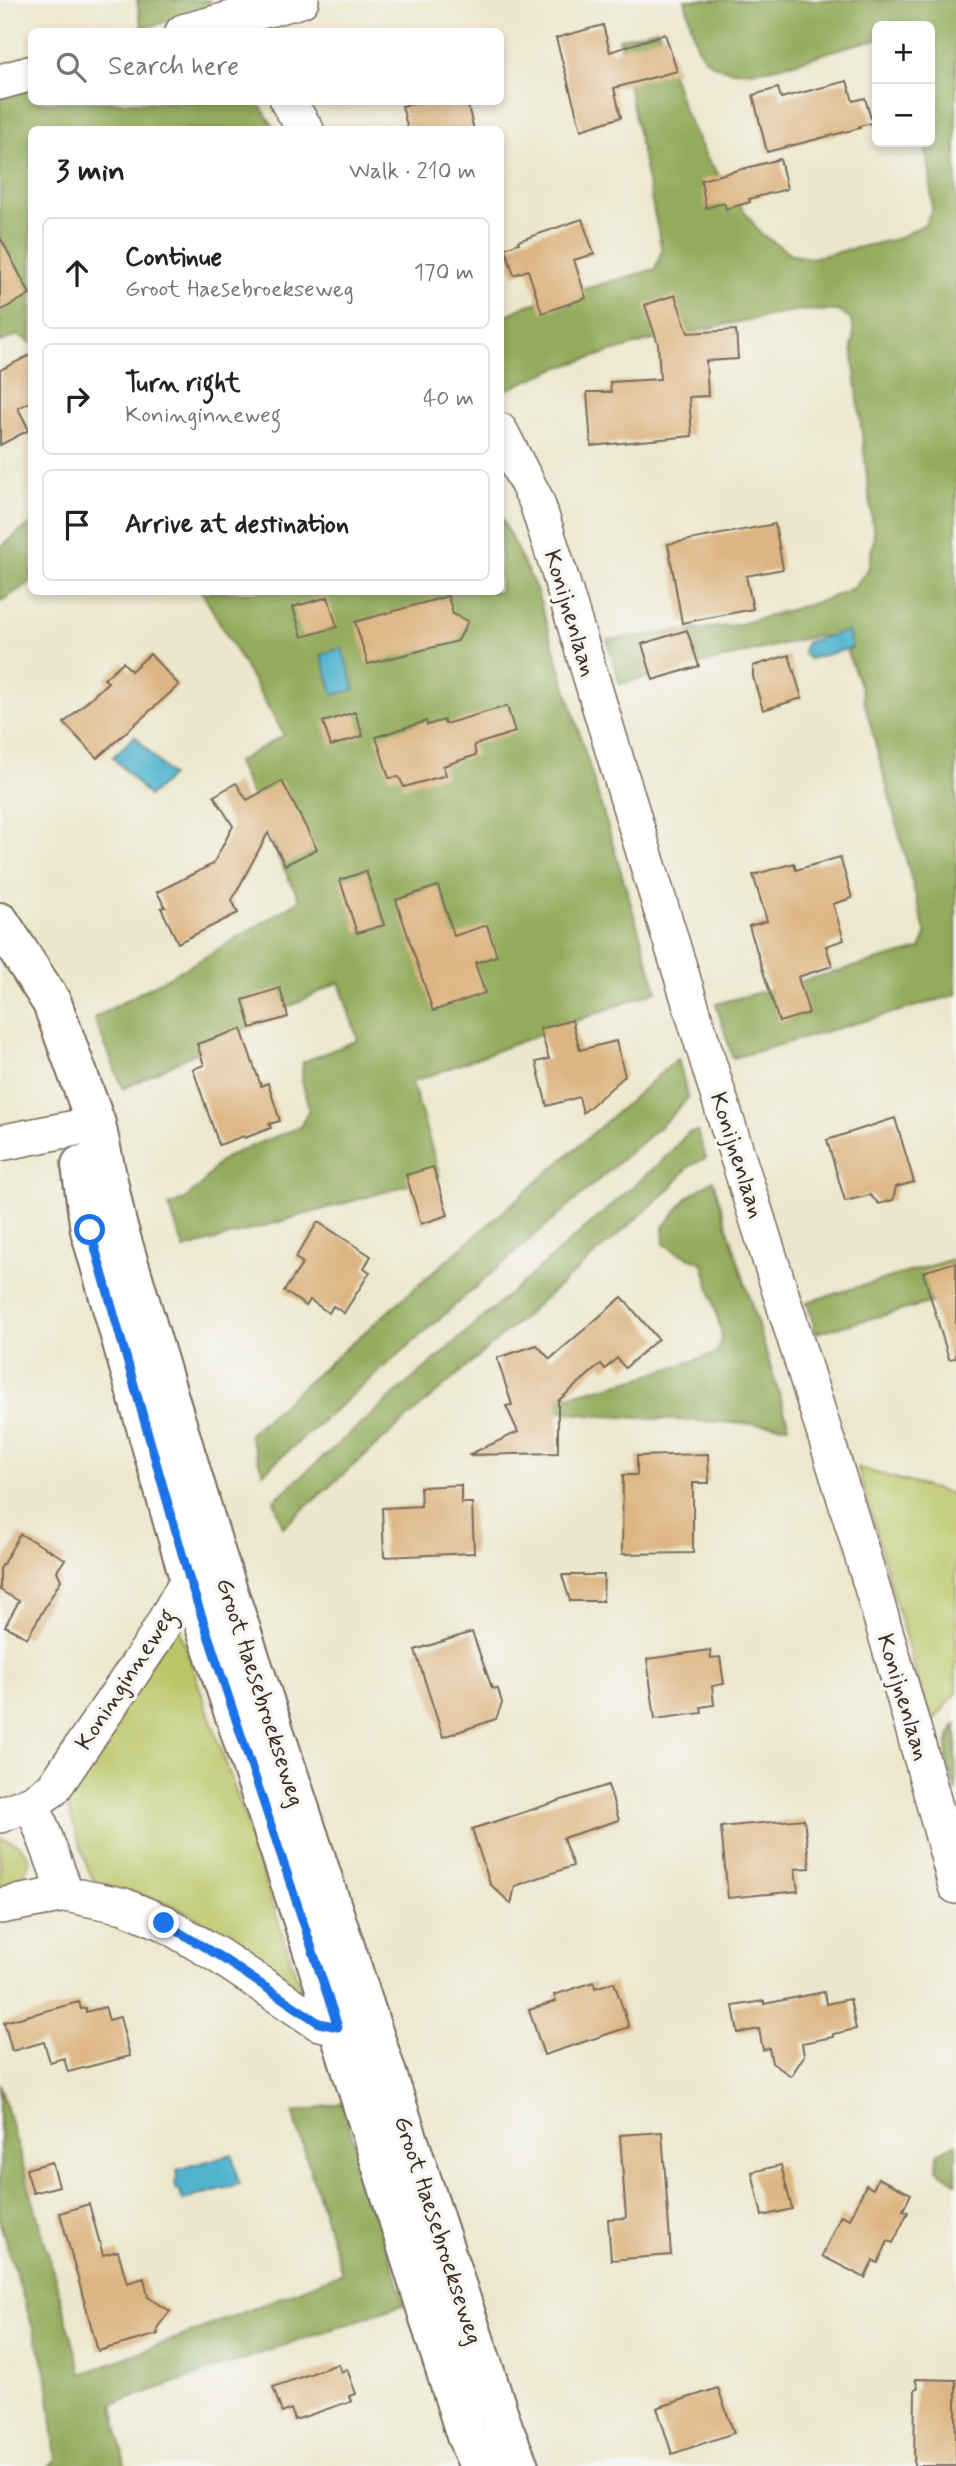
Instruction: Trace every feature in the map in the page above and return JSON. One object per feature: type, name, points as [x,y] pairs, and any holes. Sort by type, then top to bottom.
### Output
[{"type":"street","points":[[196,28],[301,0]]},
{"type":"street","points":[[0,82],[28,74]]},
{"type":"street","points":[[290,105],[303,126]]},
{"type":"street","name":"Konijnenlaan","points":[[504,439],[536,500],[556,562],[718,1093],[831,1448],[866,1574],[925,1764],[956,1886]]},
{"type":"street","name":"Groot Haesebroekseweg","points":[[0,923],[84,1126],[82,1168],[90,1230],[353,2022],[460,2292],[504,2430],[519,2466]]},
{"type":"street","points":[[0,1143],[84,1126]]},
{"type":"street","name":"Koninginneweg","points":[[65,1894],[16,1809],[53,1789],[153,1642],[202,1564]]},
{"type":"street","points":[[0,1906],[65,1894],[124,1906],[164,1923],[219,1956],[319,2023],[353,2022]]},
{"type":"street","name":"Groot Haesebroekseweg","points":[[353,2022],[423,2304],[466,2436],[479,2466]]},
{"type":"green space","points":[[137,0],[210,0],[210,5],[201,13],[142,28]]},
{"type":"green space","points":[[685,0],[956,0],[956,995],[733,1058],[716,1004],[920,949],[926,935],[860,685],[846,649],[836,639],[819,635],[620,684],[607,640],[737,625],[828,599],[853,588],[868,570],[874,537],[852,347],[854,330],[850,318],[838,311],[798,310],[652,340],[557,368],[504,391],[504,316],[528,305],[655,269],[662,251],[619,39],[658,29],[684,111],[707,158],[760,233],[793,255],[811,258],[896,239],[924,225],[932,210],[930,172],[925,147],[935,147],[935,21],[872,21],[872,41],[762,70],[739,71],[719,67],[700,51]]},
{"type":"green space","points":[[28,90],[28,105],[260,105],[273,126],[28,126],[28,341],[18,335],[0,342],[0,98]]},
{"type":"green space","points":[[504,523],[536,589],[657,991],[412,1082],[440,1176],[184,1249],[169,1206],[185,1199],[200,1186],[220,1161],[300,1127],[309,1109],[302,1081],[303,1062],[358,1040],[339,982],[123,1089],[94,1018],[202,959],[300,900],[237,762],[284,735],[204,595],[504,595]]},
{"type":"green space","points":[[28,527],[28,584],[0,602],[0,548]]},
{"type":"green space","points":[[678,1058],[688,1098],[667,1120],[263,1473],[249,1434]]},
{"type":"green space","points":[[697,1131],[706,1158],[688,1167],[669,1190],[283,1527],[274,1500],[662,1161],[688,1133]]},
{"type":"green space","points":[[713,1180],[789,1426],[588,1415],[528,1406],[640,1378],[717,1353],[722,1335],[703,1263],[664,1244],[663,1227],[688,1197]]},
{"type":"green space","points":[[956,1258],[956,1296],[816,1333],[807,1302]]},
{"type":"green space","points":[[858,1468],[956,1495],[956,1693],[930,1725]]},
{"type":"green space","points":[[179,1619],[181,1634],[298,1982],[309,1989],[316,2014],[250,1955],[214,1928],[166,1903],[98,1884],[90,1874],[66,1801],[66,1793]]},
{"type":"green space","points":[[956,1723],[956,1793],[948,1766],[947,1750]]},
{"type":"green space","points":[[0,1838],[18,1845],[30,1860],[20,1883],[0,1889]]},
{"type":"green space","points":[[0,2084],[82,2374],[342,2273],[293,2113],[342,2103],[405,2304],[113,2404],[125,2466],[49,2466],[56,2459],[46,2370],[0,2223]]},
{"type":"green space","points":[[956,2143],[956,2183],[937,2169],[938,2153]]},
{"type":"water","points":[[848,631],[852,648],[809,659],[803,652],[806,642]]},
{"type":"water","points":[[342,648],[355,689],[334,695],[321,655]]},
{"type":"water","points":[[135,736],[171,776],[149,796],[113,757]]},
{"type":"water","points":[[232,2154],[239,2184],[183,2200],[174,2183],[178,2178],[177,2170]]},
{"type":"building","points":[[603,25],[610,52],[665,34],[677,71],[614,88],[621,117],[581,130],[556,38]]},
{"type":"building","points":[[847,81],[853,101],[865,98],[872,123],[767,152],[753,95],[778,88],[781,98]]},
{"type":"building","points":[[468,105],[473,126],[407,126],[402,106]]},
{"type":"building","points":[[780,159],[787,189],[749,199],[750,202],[726,209],[724,203],[706,208],[701,180]]},
{"type":"building","points":[[582,219],[594,254],[574,260],[586,298],[542,313],[528,270],[514,275],[505,248]]},
{"type":"building","points":[[0,237],[28,290],[28,295],[0,311]]},
{"type":"building","points":[[675,295],[688,333],[736,330],[738,359],[706,361],[708,396],[689,397],[692,436],[591,446],[587,392],[611,392],[610,382],[660,379],[658,344],[645,305]]},
{"type":"building","points":[[28,356],[28,403],[18,408],[28,431],[0,445],[0,370]]},
{"type":"building","points":[[775,524],[783,569],[746,576],[753,609],[682,623],[668,544]]},
{"type":"building","points":[[448,596],[453,614],[468,621],[458,641],[368,664],[355,622]]},
{"type":"building","points":[[328,597],[337,627],[302,637],[293,607]]},
{"type":"building","points":[[687,630],[699,666],[653,680],[642,644]]},
{"type":"building","points":[[150,654],[179,685],[97,758],[64,723],[108,682],[104,679],[123,662],[131,671]]},
{"type":"building","points":[[789,655],[802,698],[763,710],[753,677],[753,666]]},
{"type":"building","points":[[507,706],[515,732],[474,745],[476,755],[443,766],[446,775],[404,787],[399,777],[389,778],[376,737],[426,721],[427,725],[444,720],[445,724]]},
{"type":"building","points":[[355,712],[363,736],[331,746],[323,722]]},
{"type":"building","points":[[282,781],[317,849],[285,865],[268,833],[232,900],[238,913],[178,943],[161,908],[165,907],[157,892],[213,864],[233,826],[214,796],[236,783],[247,800]]},
{"type":"building","points":[[840,857],[852,898],[833,904],[844,940],[826,946],[832,966],[798,977],[809,1013],[779,1022],[749,926],[767,921],[753,875],[794,863],[796,870]]},
{"type":"building","points":[[366,871],[384,925],[357,933],[340,880]]},
{"type":"building","points":[[438,886],[454,936],[487,925],[497,956],[475,963],[485,993],[433,1011],[396,900]]},
{"type":"building","points":[[280,988],[288,1017],[251,1028],[243,1000]]},
{"type":"building","points":[[572,1020],[580,1050],[616,1041],[625,1076],[583,1113],[579,1097],[547,1106],[536,1062],[549,1059],[540,1029]]},
{"type":"building","points":[[241,1029],[261,1086],[268,1083],[280,1121],[269,1124],[271,1128],[219,1145],[193,1069],[204,1065],[197,1044]]},
{"type":"building","points":[[895,1118],[914,1182],[896,1187],[893,1200],[879,1204],[870,1195],[845,1201],[827,1140]]},
{"type":"building","points":[[433,1167],[448,1215],[421,1224],[406,1175]]},
{"type":"building","points":[[318,1222],[371,1256],[364,1268],[370,1272],[344,1313],[333,1306],[329,1313],[310,1300],[306,1306],[284,1291],[303,1263],[295,1258]]},
{"type":"building","points":[[956,1262],[956,1358],[949,1359],[923,1272]]},
{"type":"building","points":[[622,1297],[658,1339],[625,1368],[617,1358],[605,1369],[601,1364],[558,1401],[558,1453],[468,1455],[518,1432],[506,1406],[512,1405],[497,1358],[537,1345],[550,1359]]},
{"type":"building","points":[[708,1454],[709,1483],[693,1483],[693,1553],[622,1554],[623,1475],[637,1475],[637,1456]]},
{"type":"building","points":[[461,1485],[461,1503],[472,1503],[474,1553],[384,1557],[382,1508],[421,1506],[420,1487]]},
{"type":"building","points":[[20,1534],[65,1559],[57,1571],[61,1580],[27,1638],[5,1626],[19,1601],[0,1590],[0,1569]]},
{"type":"building","points":[[562,1575],[604,1575],[603,1601],[570,1601]]},
{"type":"building","points":[[472,1632],[492,1688],[498,1689],[502,1703],[496,1719],[443,1737],[415,1650]]},
{"type":"building","points":[[710,1650],[711,1658],[720,1657],[724,1684],[712,1686],[714,1705],[701,1707],[702,1713],[655,1719],[647,1659]]},
{"type":"building","points":[[608,1785],[619,1820],[563,1838],[573,1866],[515,1886],[511,1904],[490,1884],[472,1829]]},
{"type":"building","points":[[804,1819],[810,1868],[795,1869],[798,1891],[728,1898],[721,1827]]},
{"type":"building","points":[[594,1982],[595,1988],[614,1982],[629,2027],[544,2055],[529,2010],[556,2001],[554,1995]]},
{"type":"building","points":[[824,1992],[826,2004],[850,1999],[856,2029],[802,2043],[804,2056],[791,2076],[772,2063],[769,2048],[763,2050],[759,2029],[738,2033],[733,2006],[764,2001],[764,2004]]},
{"type":"building","points":[[79,2002],[81,2009],[86,2008],[86,2012],[105,2007],[109,2020],[120,2017],[130,2056],[68,2072],[64,2058],[50,2062],[44,2042],[12,2051],[4,2022]]},
{"type":"building","points":[[662,2132],[671,2255],[611,2260],[608,2219],[626,2218],[620,2135]]},
{"type":"building","points":[[52,2162],[59,2186],[33,2193],[26,2169]]},
{"type":"building","points":[[781,2165],[792,2209],[762,2216],[752,2172]]},
{"type":"building","points":[[878,2178],[911,2194],[903,2210],[908,2212],[893,2243],[888,2241],[878,2263],[873,2261],[865,2278],[822,2256],[841,2215],[850,2219],[866,2185],[873,2189]]},
{"type":"building","points":[[89,2204],[103,2255],[118,2251],[127,2283],[144,2278],[148,2297],[170,2311],[157,2328],[158,2334],[98,2351],[60,2213]]},
{"type":"building","points":[[338,2364],[341,2372],[347,2369],[356,2394],[349,2396],[351,2401],[295,2420],[291,2409],[282,2413],[273,2387]]},
{"type":"building","points":[[915,2379],[956,2380],[956,2466],[914,2466],[915,2389],[918,2387]]},
{"type":"building","points":[[718,2388],[734,2433],[672,2454],[657,2408]]},
{"type":"route","points":[[90,1230],[189,1578],[338,2027],[319,2023],[164,1923]]}]
